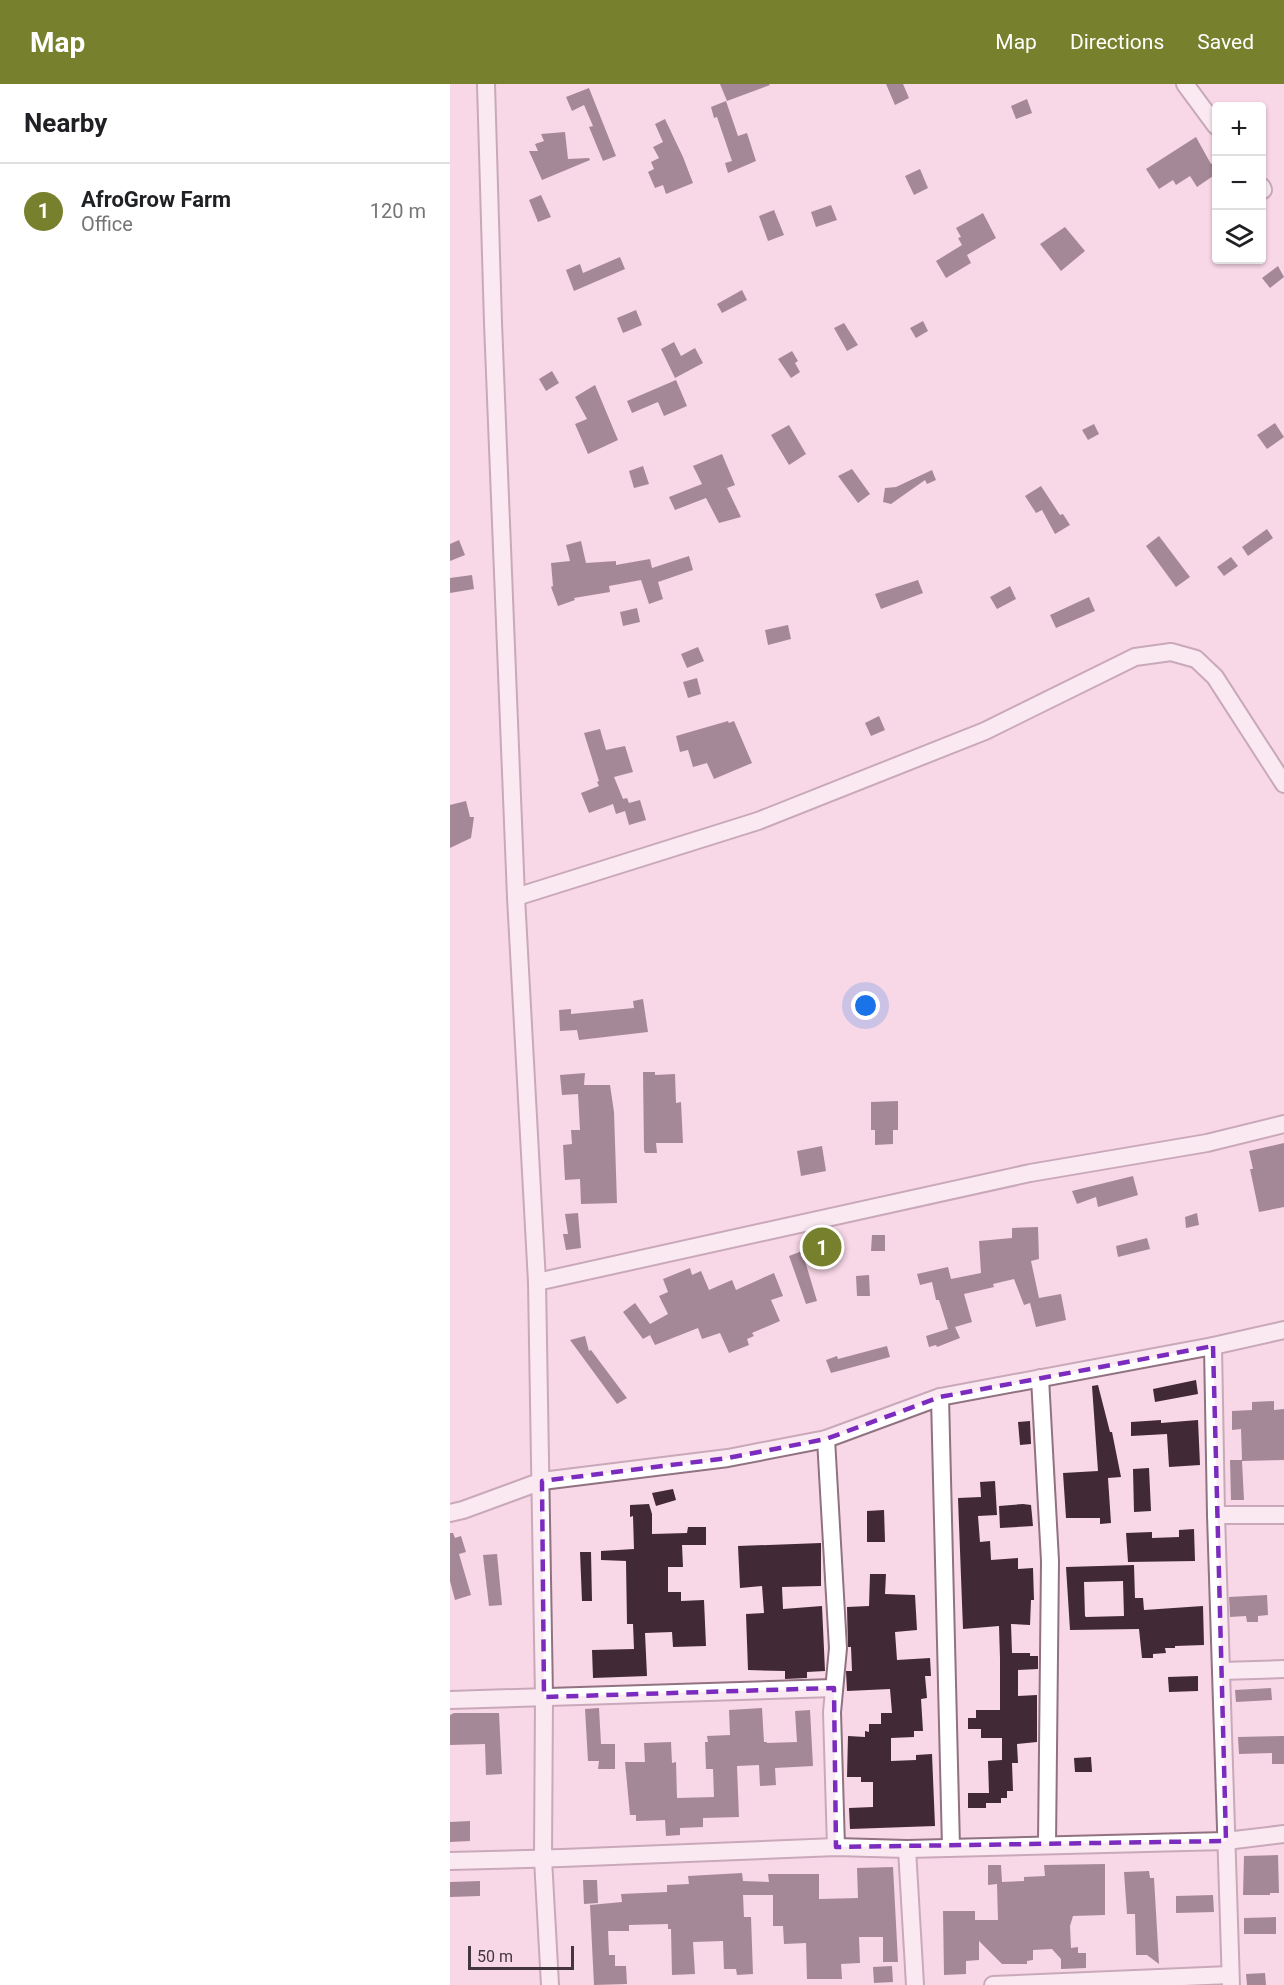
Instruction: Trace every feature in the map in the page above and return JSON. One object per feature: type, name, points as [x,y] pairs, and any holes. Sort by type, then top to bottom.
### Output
[{"type":"street","points":[[486,84],[493,323],[516,897],[537,1282],[542,1481],[543,1859],[550,1985]]},
{"type":"street","points":[[1185,84],[1212,121]]},
{"type":"street","points":[[516,897],[758,821],[985,731],[1135,657],[1171,652],[1196,659],[1215,677],[1284,784]]},
{"type":"street","points":[[537,1282],[1030,1173],[1207,1143],[1284,1124]]},
{"type":"street","points":[[450,1513],[542,1481],[728,1458],[826,1439],[940,1397],[1214,1346],[1284,1330]]},
{"type":"street","points":[[993,1985],[1230,1980],[1215,1515],[1214,1346]]},
{"type":"street","points":[[1040,1378],[1050,1561],[1047,1844]]},
{"type":"street","points":[[940,1397],[951,1847]]},
{"type":"street","points":[[826,1439],[838,1648],[832,1712],[836,1847]]},
{"type":"street","points":[[1215,1515],[1284,1515]]},
{"type":"street","points":[[1221,1671],[1284,1669]]},
{"type":"street","points":[[450,1700],[834,1688]]},
{"type":"street","points":[[450,1861],[836,1847],[908,1849],[1226,1841],[1284,1834]]},
{"type":"street","points":[[908,1849],[915,1985]]},
{"type":"highlighted area","points":[[1213,1346],[1226,1841],[836,1847],[834,1688],[544,1697],[542,1481],[728,1458],[826,1439],[940,1397]]},
{"type":"building","points":[[720,84],[769,84],[770,85],[727,101]]},
{"type":"building","points":[[886,84],[903,84],[909,98],[895,105]]},
{"type":"building","points":[[589,88],[616,156],[603,161],[589,127],[593,126],[584,105],[572,111],[566,97]]},
{"type":"building","points":[[1027,99],[1032,113],[1016,119],[1011,106]]},
{"type":"building","points":[[726,101],[738,136],[747,133],[756,161],[728,173],[725,163],[732,161],[717,117],[714,118],[711,107]]},
{"type":"building","points":[[665,119],[693,183],[666,194],[663,185],[655,188],[648,172],[654,169],[651,162],[659,158],[653,147],[663,142],[655,124]]},
{"type":"building","points":[[565,132],[568,159],[589,158],[590,160],[542,180],[529,151],[538,151],[535,144],[544,141],[541,134]]},
{"type":"building","points":[[1196,137],[1212,163],[1212,177],[1197,187],[1190,176],[1176,185],[1173,180],[1159,189],[1146,169]]},
{"type":"building","points":[[920,169],[928,188],[914,195],[905,176]]},
{"type":"building","points":[[541,195],[551,217],[538,222],[529,200]]},
{"type":"building","points":[[831,205],[837,220],[816,227],[811,212]]},
{"type":"building","points":[[774,210],[784,235],[768,241],[759,216]]},
{"type":"building","points":[[983,213],[996,238],[967,255],[971,263],[946,278],[936,261],[962,245],[956,228]]},
{"type":"building","points":[[1065,227],[1085,251],[1061,271],[1040,244]]},
{"type":"building","points":[[620,257],[625,269],[574,291],[566,270],[580,264],[583,273]]},
{"type":"building","points":[[1278,266],[1284,277],[1270,288],[1262,278]]},
{"type":"building","points":[[742,290],[747,300],[722,313],[717,304]]},
{"type":"building","points":[[636,310],[642,325],[623,333],[617,318]]},
{"type":"building","points":[[923,321],[928,331],[916,338],[910,328]]},
{"type":"building","points":[[844,323],[858,345],[847,351],[834,328]]},
{"type":"building","points":[[674,342],[681,356],[695,348],[703,363],[675,378],[661,349]]},
{"type":"building","points":[[792,351],[798,361],[795,363],[800,372],[791,378],[778,359]]},
{"type":"building","points":[[552,371],[559,383],[546,391],[539,379]]},
{"type":"building","points":[[676,380],[687,406],[664,416],[658,402],[632,413],[627,401]]},
{"type":"building","points":[[595,385],[618,440],[588,454],[575,424],[587,419],[575,397]]},
{"type":"building","points":[[1275,423],[1284,437],[1267,449],[1257,435]]},
{"type":"building","points":[[1094,424],[1099,434],[1088,440],[1082,430]]},
{"type":"building","points":[[789,425],[806,454],[789,465],[771,435]]},
{"type":"building","points":[[722,454],[735,485],[727,488],[741,517],[719,523],[706,498],[675,510],[669,497],[702,484],[693,466]]},
{"type":"building","points":[[643,466],[649,484],[634,488],[629,471]]},
{"type":"building","points":[[852,469],[870,494],[858,503],[838,476]]},
{"type":"building","points":[[932,470],[936,480],[927,484],[925,480],[891,504],[883,502],[885,488],[896,487]]},
{"type":"building","points":[[1041,486],[1060,515],[1063,514],[1070,525],[1055,534],[1042,510],[1036,513],[1025,496]]},
{"type":"building","points":[[1267,529],[1273,538],[1248,556],[1242,547]]},
{"type":"building","points":[[1159,536],[1190,577],[1176,587],[1146,546]]},
{"type":"building","points":[[459,540],[465,555],[450,561],[450,544]]},
{"type":"building","points":[[581,541],[586,563],[616,561],[616,565],[650,559],[652,568],[689,556],[693,570],[658,582],[663,599],[649,604],[641,580],[609,586],[610,592],[574,598],[575,600],[558,606],[551,587],[553,586],[551,563],[570,561],[566,545]]},
{"type":"building","points":[[1231,557],[1238,566],[1224,576],[1217,567]]},
{"type":"building","points":[[472,575],[474,589],[450,593],[450,578]]},
{"type":"building","points":[[918,580],[923,593],[881,609],[875,594]]},
{"type":"building","points":[[1010,586],[1016,599],[997,609],[990,597]]},
{"type":"building","points":[[1089,597],[1095,611],[1056,628],[1050,615]]},
{"type":"building","points":[[637,608],[640,622],[623,626],[620,612]]},
{"type":"building","points":[[788,625],[791,639],[768,645],[765,630]]},
{"type":"building","points":[[698,647],[704,661],[687,668],[681,654]]},
{"type":"building","points":[[697,678],[701,694],[688,698],[683,682]]},
{"type":"building","points":[[879,716],[885,730],[871,736],[865,723]]},
{"type":"building","points":[[728,721],[729,723],[734,721],[752,763],[714,779],[707,763],[693,767],[688,750],[680,752],[676,736]]},
{"type":"building","points":[[600,729],[606,750],[625,746],[633,772],[614,777],[623,799],[627,798],[629,803],[640,800],[646,820],[629,825],[625,811],[616,814],[613,804],[589,813],[581,793],[599,786],[597,782],[599,781],[584,733]]},
{"type":"building","points":[[466,801],[470,817],[474,817],[471,838],[450,848],[450,805]]},
{"type":"building","points":[[643,999],[648,1032],[579,1040],[577,1030],[560,1031],[559,1010],[571,1009],[571,1014],[634,1008],[633,1001]]},
{"type":"building","points":[[643,1072],[655,1072],[655,1075],[675,1074],[676,1103],[681,1102],[683,1143],[656,1143],[657,1153],[645,1153],[644,1150]]},
{"type":"building","points":[[585,1073],[584,1085],[610,1085],[614,1112],[617,1203],[581,1204],[580,1179],[565,1180],[563,1145],[572,1144],[571,1130],[580,1130],[578,1094],[562,1095],[560,1075]]},
{"type":"building","points":[[898,1101],[898,1130],[893,1130],[893,1144],[875,1145],[875,1130],[871,1130],[871,1102]]},
{"type":"building","points":[[1284,1143],[1284,1207],[1259,1212],[1250,1169],[1253,1169],[1249,1151]]},
{"type":"building","points":[[822,1146],[826,1171],[801,1176],[797,1151]]},
{"type":"building","points":[[1133,1176],[1138,1195],[1098,1207],[1096,1197],[1077,1204],[1072,1191]]},
{"type":"building","points":[[578,1213],[581,1248],[566,1250],[563,1234],[568,1234],[565,1214]]},
{"type":"building","points":[[1197,1213],[1199,1225],[1186,1228],[1185,1217]]},
{"type":"building","points":[[1038,1227],[1039,1259],[1031,1261],[1039,1298],[1061,1294],[1066,1320],[1036,1327],[1030,1303],[1024,1305],[1014,1279],[993,1284],[994,1287],[964,1294],[972,1322],[955,1327],[960,1338],[937,1347],[936,1345],[929,1347],[926,1336],[948,1329],[939,1300],[936,1300],[932,1282],[920,1285],[917,1274],[948,1267],[951,1279],[981,1273],[979,1241],[1012,1238],[1012,1228]]},
{"type":"building","points":[[872,1235],[885,1235],[885,1251],[871,1251]]},
{"type":"building","points":[[1147,1238],[1150,1249],[1118,1257],[1116,1246]]},
{"type":"building","points":[[802,1251],[817,1301],[806,1304],[789,1256]]},
{"type":"building","points":[[690,1268],[692,1275],[701,1271],[709,1290],[732,1280],[736,1290],[774,1273],[783,1296],[771,1300],[780,1321],[752,1333],[754,1336],[747,1339],[749,1345],[729,1353],[720,1333],[702,1339],[698,1328],[655,1345],[650,1335],[643,1339],[623,1312],[635,1303],[650,1324],[668,1314],[659,1296],[668,1292],[663,1279]]},
{"type":"building","points":[[869,1275],[870,1296],[857,1296],[856,1276]]},
{"type":"building","points":[[585,1336],[589,1351],[591,1350],[627,1398],[617,1404],[570,1340]]},
{"type":"building","points":[[887,1346],[890,1357],[831,1373],[826,1360],[837,1356],[838,1359]]},
{"type":"building","points":[[1196,1380],[1198,1394],[1155,1402],[1153,1389]]},
{"type":"building","points":[[1098,1385],[1110,1432],[1112,1432],[1121,1477],[1108,1478],[1111,1523],[1100,1524],[1100,1518],[1066,1518],[1063,1473],[1098,1471],[1092,1386]]},
{"type":"building","points":[[1274,1401],[1274,1410],[1284,1409],[1284,1460],[1242,1461],[1244,1500],[1231,1500],[1230,1460],[1242,1460],[1241,1429],[1232,1430],[1232,1411],[1252,1410],[1252,1402]]},
{"type":"building","points":[[1161,1420],[1161,1423],[1198,1420],[1200,1465],[1169,1467],[1167,1434],[1131,1436],[1131,1422]]},
{"type":"building","points":[[1030,1421],[1031,1444],[1020,1445],[1018,1422]]},
{"type":"building","points":[[1149,1468],[1151,1511],[1134,1512],[1133,1469]]},
{"type":"building","points":[[995,1481],[997,1515],[978,1516],[980,1542],[990,1541],[991,1560],[1018,1558],[1018,1569],[1033,1568],[1034,1600],[1031,1600],[1030,1625],[1011,1624],[1012,1653],[1030,1653],[1030,1656],[1038,1656],[1038,1669],[1018,1670],[1018,1696],[1037,1695],[1037,1742],[1017,1744],[1018,1763],[1012,1763],[1013,1791],[1007,1791],[1007,1798],[1001,1798],[1001,1803],[986,1803],[986,1808],[968,1808],[968,1793],[989,1793],[988,1761],[1002,1760],[1002,1738],[981,1738],[981,1729],[968,1729],[968,1718],[976,1718],[976,1710],[1000,1710],[999,1626],[963,1629],[958,1498],[981,1497],[980,1482]]},
{"type":"building","points":[[673,1489],[676,1500],[656,1506],[652,1493]]},
{"type":"building","points":[[649,1504],[652,1514],[652,1534],[687,1533],[688,1527],[706,1527],[706,1545],[682,1545],[683,1567],[668,1567],[668,1592],[681,1592],[681,1601],[704,1600],[706,1646],[673,1647],[672,1632],[645,1633],[647,1676],[593,1678],[592,1650],[634,1649],[633,1624],[627,1624],[626,1561],[601,1560],[601,1551],[634,1549],[633,1516],[630,1517],[630,1505]]},
{"type":"building","points":[[1031,1505],[1033,1526],[1000,1528],[999,1506]]},
{"type":"building","points":[[884,1510],[885,1542],[867,1542],[867,1511]]},
{"type":"building","points":[[1194,1529],[1195,1561],[1128,1562],[1126,1533],[1152,1532],[1152,1538],[1179,1537],[1179,1530]]},
{"type":"building","points":[[450,1533],[453,1533],[455,1538],[461,1536],[466,1552],[459,1554],[471,1595],[455,1600],[450,1581]]},
{"type":"building","points":[[821,1543],[821,1586],[782,1587],[783,1609],[822,1606],[825,1671],[807,1672],[807,1678],[785,1679],[785,1671],[748,1670],[746,1614],[764,1613],[762,1586],[740,1588],[738,1546]]},
{"type":"building","points":[[580,1552],[591,1552],[592,1601],[582,1601]]},
{"type":"building","points":[[497,1554],[502,1605],[489,1606],[483,1555]]},
{"type":"building","points":[[1134,1565],[1135,1598],[1143,1598],[1144,1610],[1203,1606],[1204,1645],[1165,1648],[1166,1653],[1153,1654],[1153,1658],[1142,1658],[1139,1629],[1070,1630],[1066,1567]],"holes":[[[1123,1581],[1124,1616],[1086,1617],[1084,1582]]]},
{"type":"building","points":[[870,1574],[886,1574],[885,1594],[915,1595],[917,1630],[895,1632],[897,1660],[930,1658],[931,1676],[925,1676],[927,1698],[921,1699],[923,1731],[914,1731],[914,1737],[891,1738],[891,1761],[916,1760],[916,1755],[932,1754],[935,1826],[850,1829],[849,1808],[873,1807],[873,1782],[861,1782],[861,1777],[847,1777],[848,1736],[865,1737],[865,1731],[869,1732],[869,1724],[881,1724],[881,1713],[892,1713],[890,1689],[847,1691],[846,1671],[852,1671],[851,1647],[848,1647],[847,1607],[869,1606]]},
{"type":"building","points":[[1267,1595],[1268,1615],[1258,1616],[1258,1622],[1247,1622],[1246,1616],[1230,1617],[1229,1597]]},
{"type":"building","points":[[1198,1676],[1198,1691],[1169,1692],[1168,1677]]},
{"type":"building","points":[[1271,1688],[1272,1700],[1236,1702],[1235,1690]]},
{"type":"building","points":[[599,1708],[601,1744],[615,1744],[615,1769],[598,1769],[599,1761],[588,1761],[585,1709]]},
{"type":"building","points":[[762,1708],[764,1742],[767,1743],[797,1742],[795,1711],[810,1710],[813,1766],[775,1768],[776,1785],[760,1786],[759,1765],[737,1766],[739,1817],[703,1818],[703,1827],[680,1828],[680,1835],[666,1836],[665,1820],[636,1821],[636,1815],[630,1815],[625,1762],[645,1762],[644,1743],[671,1742],[672,1763],[676,1762],[677,1798],[714,1797],[713,1769],[706,1769],[705,1742],[708,1742],[707,1736],[730,1735],[729,1710]]},
{"type":"building","points":[[454,1713],[499,1713],[502,1774],[486,1775],[485,1744],[450,1745],[450,1715]]},
{"type":"building","points":[[1284,1736],[1284,1764],[1272,1764],[1272,1753],[1239,1754],[1238,1737]]},
{"type":"building","points":[[1091,1757],[1092,1772],[1075,1772],[1074,1758]]},
{"type":"building","points":[[470,1821],[470,1841],[450,1842],[450,1822]]},
{"type":"building","points":[[1278,1855],[1279,1893],[1243,1895],[1244,1856]]},
{"type":"building","points":[[1105,1864],[1105,1915],[1073,1916],[1070,1926],[1071,1948],[1078,1947],[1078,1953],[1086,1953],[1086,1968],[1061,1969],[1061,1959],[1052,1949],[1033,1950],[1033,1960],[1027,1961],[1027,1964],[1002,1964],[979,1941],[979,1960],[966,1961],[966,1974],[944,1975],[943,1911],[975,1911],[975,1920],[998,1920],[997,1884],[988,1885],[988,1865],[1001,1865],[1002,1882],[1024,1881],[1024,1877],[1045,1876],[1044,1865]]},
{"type":"building","points":[[893,1867],[898,1962],[883,1962],[883,1937],[859,1937],[860,1963],[841,1964],[842,1979],[807,1979],[806,1943],[784,1944],[783,1926],[773,1926],[773,1895],[743,1895],[744,1917],[751,1917],[753,1974],[737,1975],[736,1969],[724,1969],[723,1941],[693,1942],[695,1974],[672,1975],[671,1929],[668,1929],[668,1924],[629,1925],[629,1931],[608,1931],[609,1955],[615,1955],[615,1966],[626,1966],[627,1984],[594,1985],[590,1905],[622,1902],[621,1894],[667,1892],[667,1885],[689,1884],[688,1876],[742,1873],[743,1881],[769,1882],[768,1874],[819,1874],[819,1899],[858,1898],[857,1868]]},
{"type":"building","points":[[1149,1871],[1150,1878],[1154,1878],[1159,1964],[1147,1955],[1136,1955],[1135,1914],[1127,1914],[1124,1872]]},
{"type":"building","points":[[583,1880],[597,1880],[598,1903],[584,1904]]},
{"type":"building","points":[[480,1881],[480,1896],[450,1897],[450,1882]]},
{"type":"building","points":[[1213,1895],[1214,1912],[1176,1913],[1176,1896]]},
{"type":"building","points":[[1276,1917],[1276,1934],[1244,1934],[1244,1918]]},
{"type":"building","points":[[892,1966],[893,1982],[874,1983],[873,1967]]},
{"type":"building","points":[[1265,1973],[1266,1985],[1247,1985],[1246,1974]]},
{"type":"place","name":"AfroGrow Farm","points":[[822,1247]]}]
